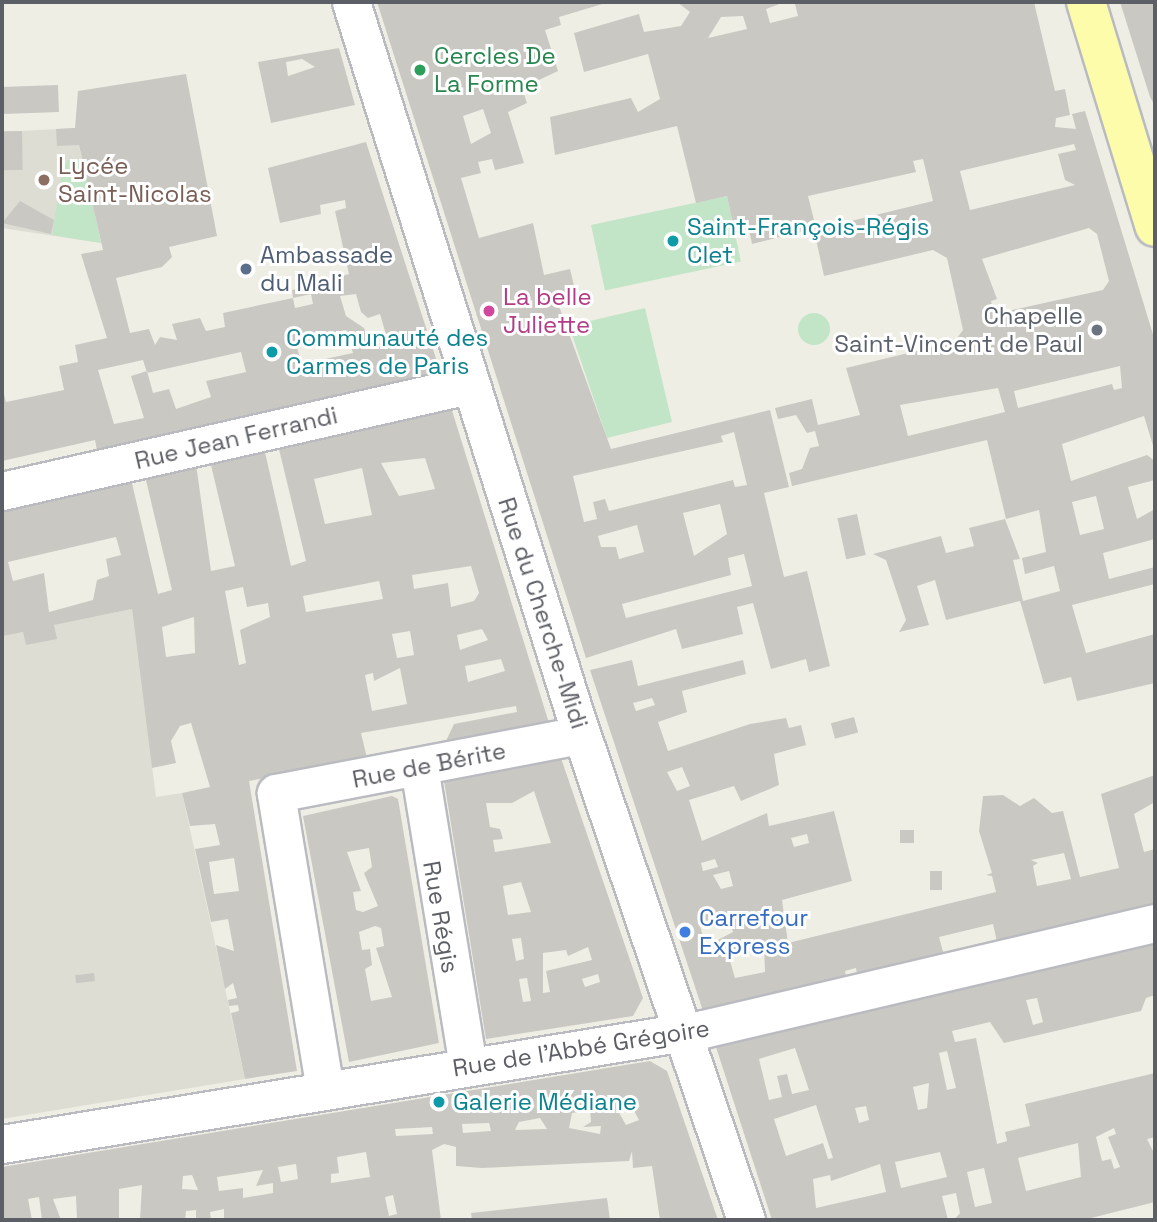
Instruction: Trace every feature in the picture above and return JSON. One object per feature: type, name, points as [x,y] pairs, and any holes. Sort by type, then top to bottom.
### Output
[{"type":"main road","points":[[1086,2],[1155,227]]},
{"type":"street","name":"Rue du Cherche-Midi","points":[[351,2],[582,735],[746,1220]]},
{"type":"street","name":"Rue Jean Ferrandi","points":[[2,491],[470,385]]},
{"type":"street","name":"Rue de Bérite","points":[[326,1090],[276,793],[582,735]]},
{"type":"street","name":"Rue Régis","points":[[419,767],[468,1067]]},
{"type":"street","name":"Rue de l'Abbé Grégoire","points":[[2,1144],[682,1032],[1155,923]]},
{"type":"shaded area","name":"Lycée Saint-Nicolas","points":[[75,128],[101,243],[2,228],[2,132]]},
{"type":"shaded area","points":[[2,537],[23,631],[132,609],[156,797],[182,793],[245,1079],[2,1119]]},
{"type":"green space","points":[[83,159],[101,243],[52,235],[62,170],[68,160]]},
{"type":"green space","points":[[727,196],[741,262],[605,290],[591,225]]},
{"type":"green space","points":[[645,308],[672,422],[607,438],[569,326]]},
{"type":"green space","points":[[814,313],[825,318],[830,329],[825,340],[814,345],[803,340],[798,329],[803,318]]},
{"type":"building","points":[[377,2],[609,2],[559,17],[561,25],[545,30],[558,71],[522,88],[527,103],[508,112],[524,163],[495,170],[492,159],[478,162],[481,173],[461,178],[479,238],[533,223],[544,275],[570,269],[575,290],[555,295],[611,449],[770,410],[789,487],[764,493],[784,577],[807,571],[830,666],[809,672],[806,659],[771,669],[753,603],[737,607],[743,634],[682,649],[676,629],[586,658]],"holes":[[[483,109],[491,133],[471,144],[463,116]],[[734,432],[747,485],[735,487],[733,480],[609,511],[605,499],[593,502],[597,519],[584,522],[573,476],[723,442],[721,436]],[[720,504],[727,534],[694,556],[683,513]],[[637,525],[644,552],[619,559],[616,547],[601,547],[598,536]],[[744,554],[752,586],[626,618],[622,604],[731,575],[728,558]]]},
{"type":"building","points":[[677,2],[1034,2],[1055,91],[1065,89],[1070,115],[1056,118],[1055,127],[1076,129],[1072,114],[1085,111],[1155,341],[1155,452],[1144,416],[1062,444],[1071,481],[1147,455],[1155,461],[1155,480],[1128,487],[1137,519],[1155,509],[1155,539],[1103,553],[1109,579],[1155,567],[1155,584],[1072,605],[1086,653],[1155,634],[1155,683],[1077,701],[1071,677],[1044,684],[1020,601],[946,620],[935,580],[917,586],[929,625],[899,632],[906,620],[886,560],[873,554],[941,536],[946,553],[974,546],[969,528],[1005,519],[1020,559],[1013,560],[1023,601],[1060,591],[1054,566],[1025,574],[1022,558],[1046,552],[1039,510],[1006,519],[987,440],[792,486],[789,473],[802,469],[810,448],[819,446],[815,431],[807,433],[796,415],[778,419],[775,408],[812,399],[818,425],[860,415],[846,368],[954,342],[963,330],[947,258],[933,250],[824,276],[814,230],[933,201],[923,159],[913,161],[916,172],[808,196],[816,228],[752,244],[749,229],[735,233],[727,196],[696,203],[677,126],[555,155],[550,117],[631,98],[638,112],[660,99],[648,54],[584,72],[574,33],[639,14],[644,32],[681,26],[690,12]],"holes":[[[782,3],[795,4],[798,16],[770,23],[766,9]],[[743,16],[747,29],[708,38],[721,17]],[[1074,144],[1076,150],[1058,154],[1065,180],[1075,185],[970,210],[960,171]],[[1089,228],[1097,234],[1109,281],[1103,290],[994,314],[991,301],[997,299],[982,259]],[[1120,366],[1122,388],[1114,390],[1112,384],[1018,408],[1014,391]],[[998,388],[1005,412],[908,436],[900,405]],[[1096,496],[1104,529],[1080,535],[1072,502]]]},
{"type":"building","points":[[1120,2],[1155,2],[1155,106],[1150,97]]},
{"type":"building","points":[[339,48],[355,105],[271,123],[258,62]],"holes":[[[302,59],[315,67],[288,76],[286,62]]]},
{"type":"building","points":[[186,74],[217,236],[169,247],[172,257],[162,267],[116,278],[130,333],[149,329],[155,345],[160,337],[177,340],[172,324],[200,318],[206,331],[225,327],[223,313],[293,298],[292,290],[349,274],[335,211],[346,208],[345,200],[320,205],[321,214],[280,223],[268,168],[366,142],[441,374],[98,456],[95,440],[2,461],[2,386],[6,402],[64,390],[59,366],[78,362],[75,345],[107,338],[81,254],[103,250],[79,145],[57,146],[56,129],[75,128],[78,91]],"holes":[[[311,294],[313,304],[295,308],[293,298]],[[356,294],[361,312],[368,318],[380,314],[389,345],[371,349],[364,328],[346,316],[340,296]],[[346,330],[353,353],[302,364],[295,341]],[[241,352],[246,372],[206,381],[211,397],[176,409],[169,389],[153,393],[148,373]],[[143,360],[146,371],[131,376],[144,418],[114,424],[98,370]]]},
{"type":"building","points":[[58,85],[59,112],[3,114],[2,87]]},
{"type":"building","points":[[2,131],[22,131],[23,170],[3,170]]},
{"type":"building","points":[[20,201],[54,220],[51,234],[2,223]]},
{"type":"building","points":[[450,404],[549,723],[445,743],[454,724],[517,712],[516,706],[361,733],[367,758],[249,781],[297,1071],[245,1079],[231,1013],[239,1011],[238,1005],[229,1006],[228,1000],[237,998],[233,983],[225,989],[216,945],[234,951],[228,919],[211,922],[195,849],[220,845],[215,824],[190,826],[182,793],[210,787],[191,723],[180,726],[171,741],[176,763],[152,768],[132,609],[54,625],[57,639],[26,645],[23,632],[2,636],[2,510],[131,479],[158,594],[172,590],[145,476],[196,464],[211,571],[235,566],[210,461],[264,448],[291,566],[306,561],[278,445]],"holes":[[[425,458],[435,489],[399,496],[381,463]],[[362,468],[372,515],[325,524],[314,479]],[[116,537],[121,555],[106,559],[109,576],[97,580],[93,600],[49,612],[44,573],[13,581],[8,562]],[[471,566],[479,593],[474,601],[451,607],[448,583],[414,589],[412,575]],[[379,581],[383,599],[306,612],[303,596]],[[243,587],[247,607],[268,603],[270,617],[240,630],[246,663],[239,665],[225,591]],[[194,617],[195,653],[166,657],[162,627]],[[482,629],[488,640],[460,650],[457,635]],[[410,631],[414,655],[397,658],[392,634]],[[501,659],[505,671],[468,682],[465,666]],[[400,668],[407,704],[372,711],[365,675],[373,673],[374,681]],[[234,858],[239,891],[214,894],[209,862]]]},
{"type":"building","points":[[857,514],[866,555],[846,559],[837,518]]},
{"type":"building","points":[[632,660],[638,686],[743,660],[746,674],[682,691],[687,712],[658,722],[668,751],[750,724],[786,718],[789,728],[801,725],[806,745],[774,754],[779,785],[741,801],[734,786],[689,800],[702,841],[767,813],[769,826],[834,811],[852,881],[782,900],[788,943],[996,892],[992,876],[986,875],[992,873],[979,831],[983,796],[1003,795],[1020,806],[1034,798],[1052,813],[1063,811],[1080,877],[1119,868],[1101,794],[1155,775],[1155,802],[1134,814],[1144,852],[1155,849],[1155,908],[998,946],[993,924],[939,937],[945,959],[858,980],[856,968],[845,971],[847,982],[704,1014],[590,670]],"holes":[[[652,698],[655,705],[636,711],[633,703]],[[682,767],[690,786],[677,791],[667,772]],[[807,834],[809,843],[794,847],[791,838]],[[1064,853],[1071,879],[1037,886],[1033,866],[1038,863],[1031,860]],[[715,859],[718,867],[703,871],[701,863]],[[729,871],[733,886],[721,889],[713,875]],[[728,915],[733,932],[714,942],[704,939],[699,923]],[[764,945],[765,972],[735,978],[728,954]]]},
{"type":"building","points":[[854,717],[858,732],[835,739],[831,723]]},
{"type":"building","points":[[561,758],[643,998],[633,1016],[486,1039],[444,781]],"holes":[[[534,791],[551,843],[495,852],[493,840],[503,839],[500,829],[490,827],[486,803],[512,803]],[[521,882],[531,912],[508,915],[503,886]],[[521,938],[524,959],[516,961],[512,939]],[[588,947],[592,960],[546,971],[550,992],[543,993],[543,953],[566,950],[568,956]],[[598,974],[600,982],[585,987],[582,979]],[[527,978],[531,1001],[523,1002],[519,979]]]},
{"type":"building","points":[[392,796],[398,799],[439,1043],[349,1062],[303,816]],"holes":[[[369,848],[372,867],[364,873],[378,906],[363,912],[356,910],[353,892],[361,891],[347,852]],[[375,926],[381,928],[384,946],[376,948],[392,997],[371,1001],[365,969],[372,965],[370,949],[362,950],[359,932]]]},
{"type":"building","points":[[900,830],[914,830],[914,843],[900,843]]},
{"type":"building","points":[[930,871],[942,871],[942,890],[930,890]]},
{"type":"building","points":[[1155,937],[1155,995],[1146,998],[1141,1011],[1004,1043],[990,1022],[952,1031],[955,1042],[976,1038],[997,1144],[1007,1141],[1005,1132],[1030,1126],[1025,1104],[1155,1073],[1155,1137],[1147,1139],[1155,1155],[1155,1202],[1083,1220],[954,1220],[960,1213],[956,1193],[942,1196],[948,1220],[772,1220],[715,1044],[927,998],[926,993]],"holes":[[[1037,998],[1043,1022],[1033,1025],[1026,1000]],[[795,1048],[809,1090],[792,1094],[787,1074],[777,1076],[782,1097],[769,1100],[759,1059]],[[947,1051],[956,1088],[947,1090],[939,1053]],[[929,1083],[927,1108],[918,1110],[913,1087]],[[816,1105],[833,1158],[828,1159],[823,1143],[786,1156],[774,1119]],[[866,1106],[869,1120],[859,1123],[855,1108]],[[1114,1128],[1116,1134],[1108,1137],[1120,1167],[1114,1169],[1111,1159],[1102,1161],[1096,1137]],[[1078,1143],[1081,1177],[1026,1191],[1018,1158]],[[940,1152],[947,1177],[901,1188],[895,1162]],[[880,1164],[886,1192],[816,1208],[813,1179],[830,1175],[831,1181]],[[984,1168],[992,1203],[975,1207],[967,1172]]]},
{"type":"building","points":[[94,973],[95,981],[76,983],[75,975]]},
{"type":"building","points":[[650,1061],[667,1071],[718,1220],[660,1220],[652,1166],[633,1168],[632,1151],[629,1161],[482,1168],[456,1166],[456,1147],[444,1144],[432,1150],[441,1220],[224,1220],[224,1209],[210,1212],[211,1220],[196,1220],[196,1210],[186,1211],[185,1220],[140,1220],[142,1185],[119,1189],[119,1220],[77,1220],[76,1196],[53,1199],[61,1220],[42,1220],[39,1197],[28,1199],[32,1220],[2,1220],[2,1167]],"holes":[[[632,1107],[639,1120],[626,1125],[617,1109]],[[590,1110],[591,1122],[583,1127],[601,1126],[600,1134],[569,1128],[572,1113]],[[540,1118],[547,1129],[515,1130],[519,1122]],[[489,1123],[491,1131],[463,1133],[462,1124]],[[432,1127],[433,1134],[396,1136],[395,1129]],[[366,1152],[370,1177],[331,1183],[331,1174],[339,1173],[337,1157]],[[296,1164],[298,1179],[281,1182],[278,1167]],[[263,1170],[256,1186],[273,1183],[273,1193],[243,1198],[243,1188],[219,1191],[217,1177]],[[192,1175],[198,1190],[182,1189],[183,1176]],[[393,1195],[397,1214],[389,1216],[385,1197]]]},
{"type":"building","points":[[607,1198],[610,1220],[472,1220],[471,1213]]},
{"type":"place","name":"Cercles De La Forme","points":[[420,70]]},
{"type":"place","name":"Lycée Saint-Nicolas","points":[[44,180]]},
{"type":"place","name":"Saint-François-Régis Clet","points":[[673,241]]},
{"type":"place","name":"Ambassade du Mali","points":[[246,269]]},
{"type":"place","name":"La belle Juliette","points":[[489,311]]},
{"type":"place","name":"Chapelle Saint-Vincent de Paul","points":[[1097,330]]},
{"type":"place","name":"Communauté des Carmes de Paris","points":[[272,352]]},
{"type":"place","name":"Carrefour Express","points":[[685,932]]},
{"type":"place","name":"Galerie Médiane","points":[[439,1102]]}]
